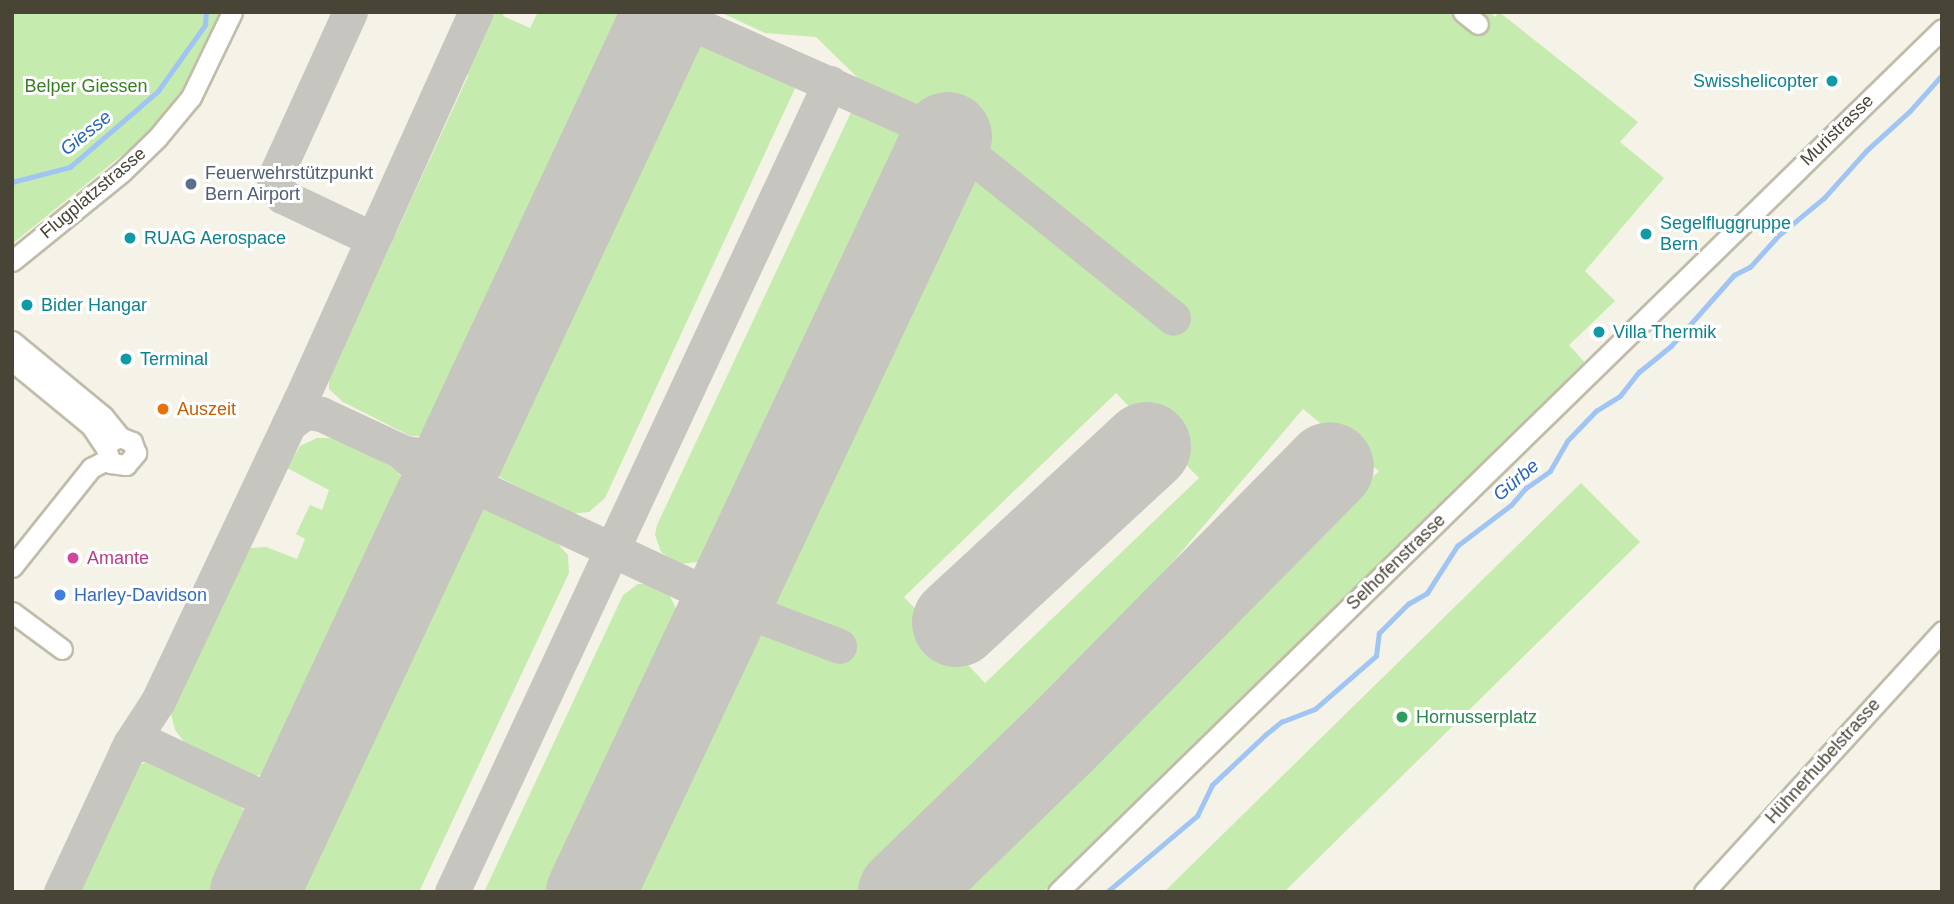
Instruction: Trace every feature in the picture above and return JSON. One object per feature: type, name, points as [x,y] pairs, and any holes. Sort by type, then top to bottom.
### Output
[{"type":"street","name":"Flugplatzstrasse","points":[[12,261],[122,172],[170,123],[197,87],[232,12]]},
{"type":"street","name":"Muristrasse","points":[[1733,231],[1942,29]]},
{"type":"street","name":"Selhofenstrasse","points":[[1058,892],[1733,231]]},
{"type":"street","points":[[12,341],[103,416],[111,448]]},
{"type":"street","points":[[12,362],[91,426],[111,448]]},
{"type":"street","points":[[12,566],[91,468],[111,448]]},
{"type":"street","points":[[12,612],[62,649]]},
{"type":"street","name":"Hühnerhubelstrasse","points":[[1704,892],[1942,631]]},
{"type":"green space","name":"Belper Giessen","points":[[12,12],[221,12],[187,89],[147,135],[12,244]]},
{"type":"green space","points":[[487,12],[504,12],[503,16],[530,28],[538,12],[625,12],[627,24],[439,425],[423,436],[410,436],[343,402],[329,389],[329,379],[468,76],[464,62]]},
{"type":"green space","points":[[720,12],[1489,12],[1495,17],[1499,12],[1638,122],[1620,142],[1664,178],[1585,271],[1615,301],[1569,345],[1588,366],[1043,892],[949,892],[1379,471],[1303,409],[1033,726],[863,892],[617,892],[960,162],[1112,278],[1166,325],[1180,310],[949,121],[862,82],[816,37],[765,33]],"holes":[[[1116,393],[1199,478],[985,683],[904,597]]]},
{"type":"green space","points":[[693,29],[798,82],[605,498],[589,512],[570,514],[486,470]]},
{"type":"green space","points":[[854,106],[910,128],[715,545],[707,557],[699,562],[678,564],[661,552],[655,535],[657,525]]},
{"type":"green space","points":[[317,438],[332,438],[395,468],[403,480],[406,493],[285,758],[275,771],[256,776],[185,743],[175,730],[171,714],[250,548],[266,547],[297,559],[305,539],[296,534],[310,505],[322,510],[329,490],[287,468],[300,446]]},
{"type":"green space","name":"Hornusserplatz","points":[[1581,483],[1640,542],[1284,892],[1164,892]]},
{"type":"green space","points":[[472,502],[556,542],[568,555],[569,573],[419,892],[289,892]]},
{"type":"green space","points":[[638,584],[649,584],[670,596],[678,613],[677,626],[552,892],[484,892],[623,595]]},
{"type":"green space","points":[[148,761],[231,798],[246,812],[247,837],[223,892],[69,892],[126,771]]},
{"type":"waterway","name":"Giesse","points":[[12,182],[70,167],[158,91],[205,25],[206,12]]},
{"type":"waterway","name":"Gürbe","points":[[1107,892],[1197,816],[1212,785],[1265,735],[1281,722],[1315,709],[1376,656],[1379,633],[1408,604],[1427,593],[1457,546],[1550,471],[1567,441],[1596,411],[1620,396],[1639,372],[1671,346],[1734,275],[1750,267],[1778,236],[1824,198],[1866,151],[1910,111],[1942,75]]},
{"type":"taxiway","points":[[350,12],[274,179],[282,196],[364,235],[377,231]]},
{"type":"taxiway","points":[[61,892],[130,744],[158,701],[300,401],[476,12]]},
{"type":"taxiway","points":[[640,12],[647,35],[643,63]]},
{"type":"taxiway","points":[[667,12],[947,136],[1173,318]]},
{"type":"taxiway","points":[[452,892],[830,83]]},
{"type":"taxiway","points":[[289,424],[305,412],[321,414],[726,603],[839,646]]},
{"type":"taxiway","points":[[405,453],[419,455],[445,451],[462,440],[476,420]]},
{"type":"taxiway","points":[[404,454],[421,470],[428,485],[430,500],[426,525]]},
{"type":"taxiway","points":[[126,752],[135,744],[149,744],[255,794],[267,802],[276,814],[278,827],[275,848]]},
{"type":"taxiway","points":[[255,794],[265,797],[284,794],[299,786],[312,769]]},
{"type":"runway","points":[[254,892],[667,12]]},
{"type":"runway","points":[[590,892],[947,136]]},
{"type":"runway","points":[[956,622],[1146,446]]},
{"type":"runway","points":[[902,892],[1060,739],[1329,466]]},
{"type":"place","name":"Swisshelicopter","points":[[1832,81]]},
{"type":"place","name":"Feuerwehrstützpunkt Bern Airport","points":[[191,184]]},
{"type":"place","name":"Segelfluggruppe Bern","points":[[1646,234]]},
{"type":"place","name":"RUAG Aerospace","points":[[130,238]]},
{"type":"place","name":"Bider Hangar","points":[[27,305]]},
{"type":"place","name":"Villa Thermik","points":[[1599,332]]},
{"type":"place","name":"Terminal","points":[[126,359]]},
{"type":"place","name":"Auszeit","points":[[163,409]]},
{"type":"place","name":"Amante","points":[[73,558]]},
{"type":"place","name":"Harley-Davidson","points":[[60,595]]},
{"type":"place","name":"Hornusserplatz","points":[[1402,717]]}]
